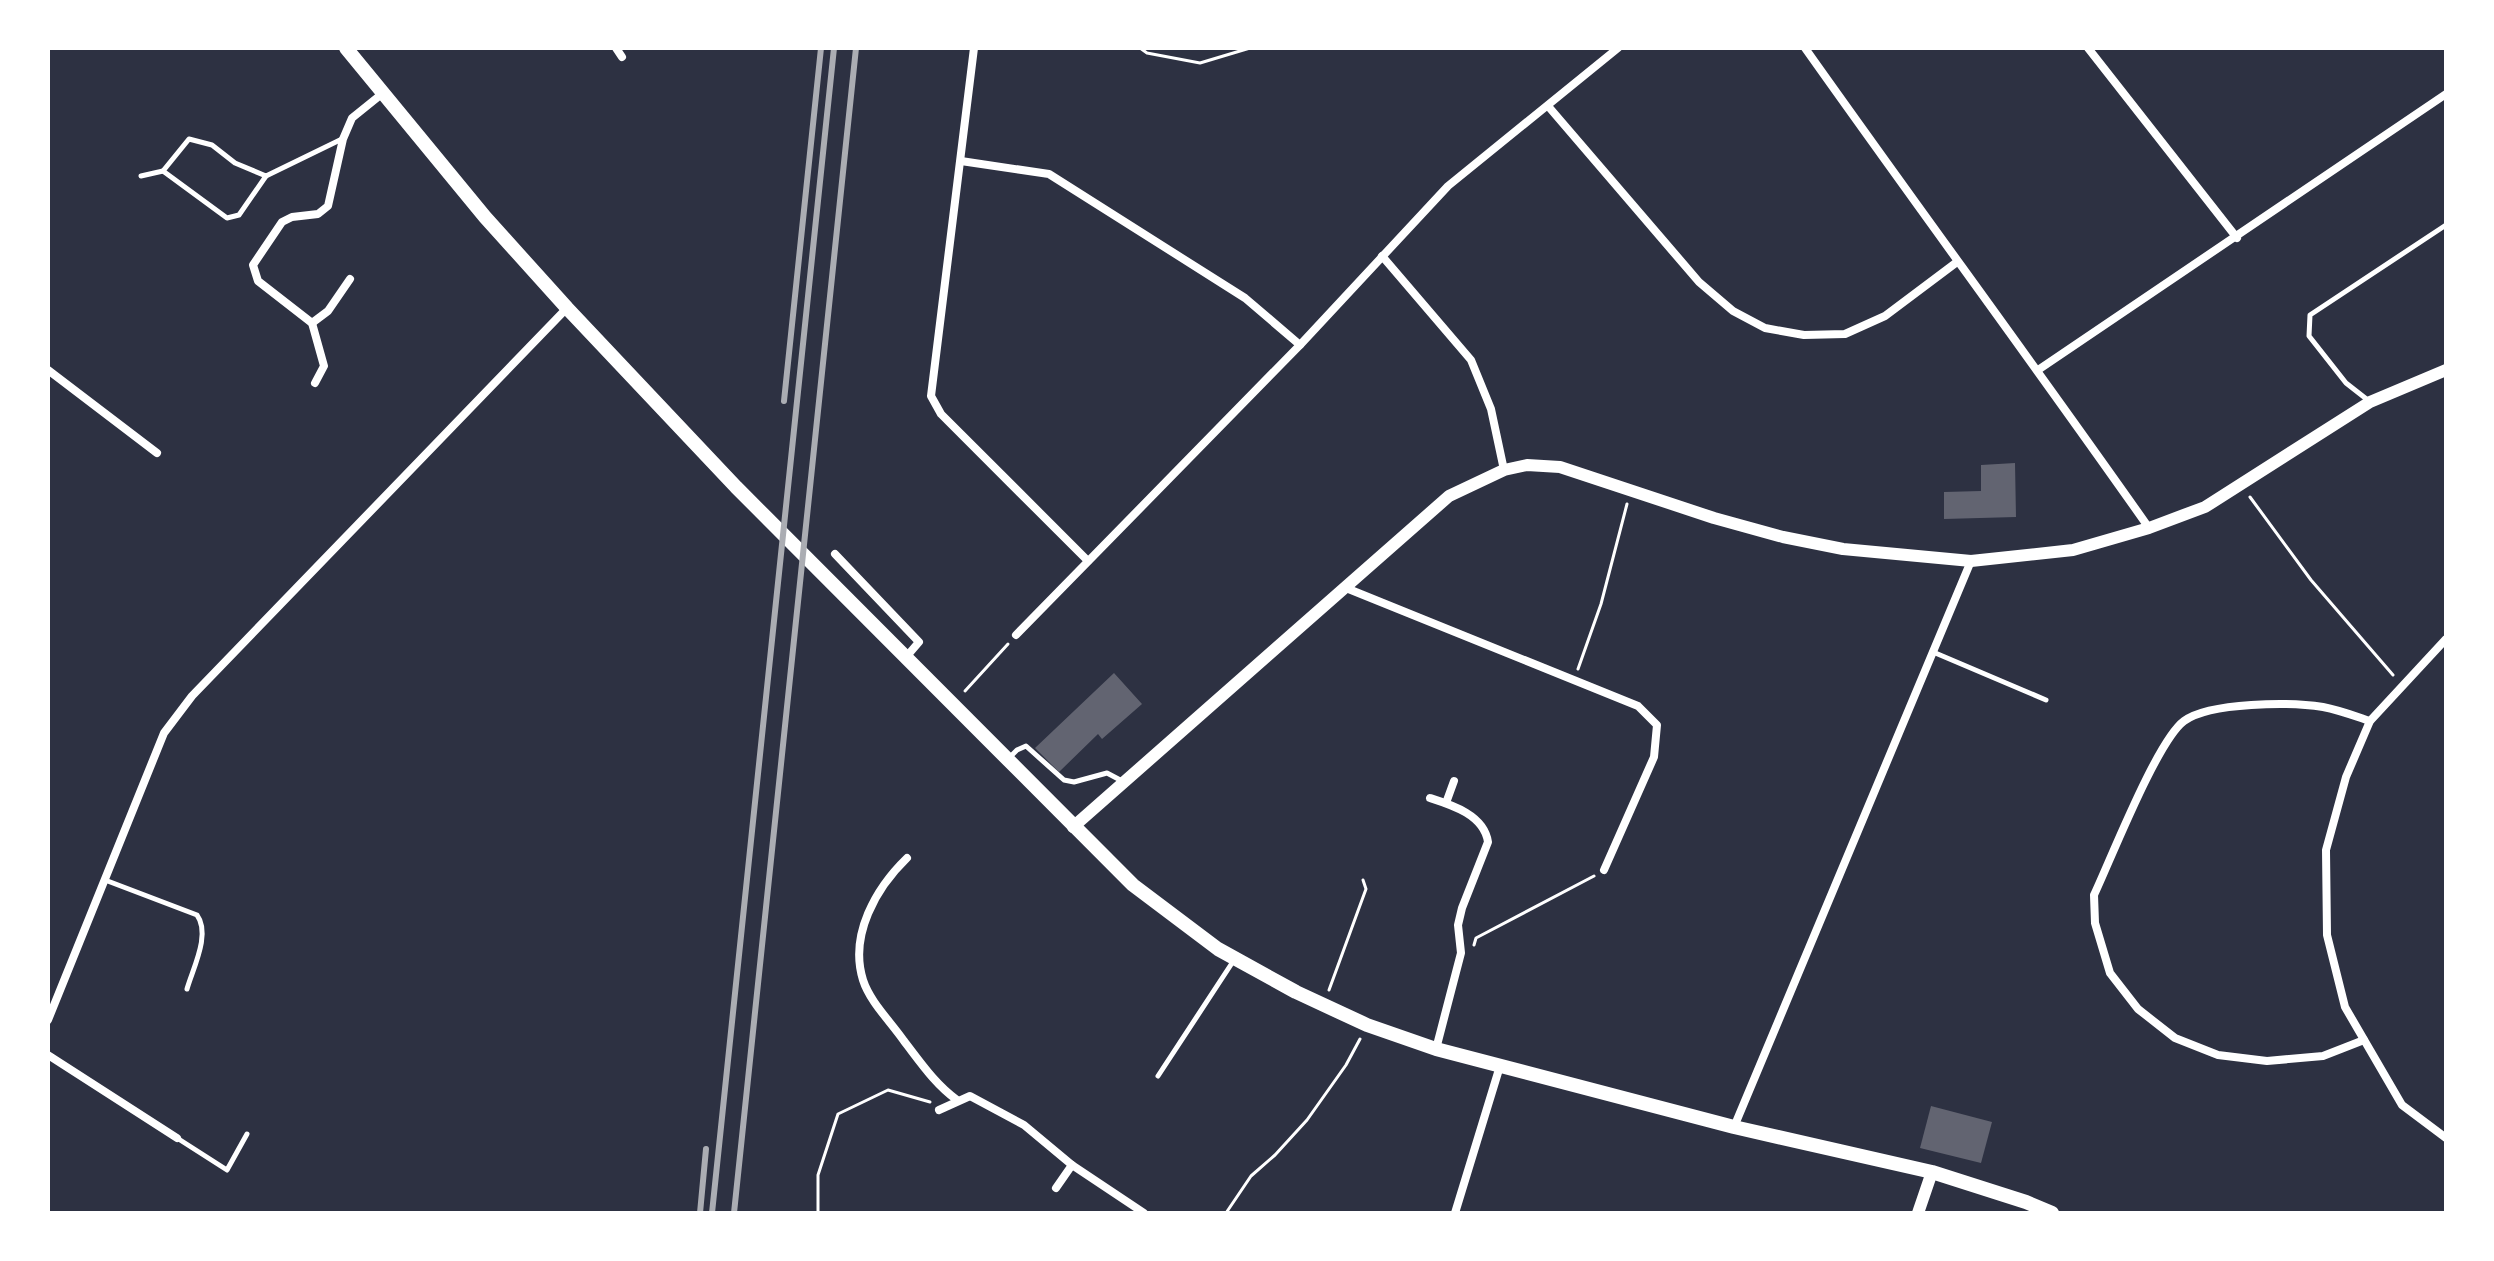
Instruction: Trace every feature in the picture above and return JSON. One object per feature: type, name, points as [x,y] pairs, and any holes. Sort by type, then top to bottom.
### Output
[{"type":"main road","points":[[346,48],[485,217],[736,487],[1133,885],[1218,949],[1367,1025],[1436,1049],[1734,1127],[1932,1172],[2052,1213]]},
{"type":"street","points":[[616,48],[622,57]]},
{"type":"street","points":[[974,48],[931,396],[941,414],[1088,561]]},
{"type":"street","points":[[1016,635],[1300,345],[1448,186],[1618,48]]},
{"type":"street","points":[[1805,48],[2149,528]]},
{"type":"street","points":[[2088,48],[2237,238]]},
{"type":"street","points":[[315,383],[324,366],[312,323],[258,281],[253,265],[282,222],[292,217],[318,214],[328,206],[343,139],[352,118],[384,92]]},
{"type":"street","points":[[2038,370],[2446,94]]},
{"type":"street","points":[[1548,106],[1699,282],[1733,311],[1765,328],[1804,335],[1845,334],[1885,316],[1957,262]]},
{"type":"street","points":[[961,161],[1049,174],[1245,298],[1300,345]]},
{"type":"street","points":[[1382,256],[1471,360],[1491,409],[1504,470]]},
{"type":"street","points":[[312,323],[328,311],[350,279]]},
{"type":"street","points":[[48,1020],[164,733],[192,696],[567,308]]},
{"type":"street","points":[[48,370],[157,453]]},
{"type":"street","points":[[1073,827],[1449,496],[1504,470],[1527,465],[1560,467],[1714,518],[1798,540],[1843,549],[1971,561],[2073,550],[2149,528],[2205,507],[2370,402],[2446,370]]},
{"type":"street","points":[[835,554],[919,642],[907,656]]},
{"type":"street","points":[[1734,1127],[1971,561]]},
{"type":"street","points":[[1346,588],[1638,706],[1657,725],[1654,757],[1604,870]]},
{"type":"street","points":[[2446,639],[2370,721],[2346,777],[2326,850],[2327,935],[2345,1007],[2402,1105],[2446,1138]]},
{"type":"street","points":[[2364,1040],[2323,1056],[2267,1061],[2218,1055],[2175,1038],[2138,1009],[2110,973],[2095,923],[2094,895],[2164,743],[2184,721],[2210,708],[2244,705],[2322,707],[2370,721]]},
{"type":"street","points":[[1446,803],[1454,781]]},
{"type":"street","points":[[1430,798],[1474,818],[1487,834],[1488,842],[1462,908],[1458,925],[1461,953],[1436,1049]]},
{"type":"street","points":[[907,858],[887,879],[868,915],[859,959],[864,981],[878,1006],[933,1080],[957,1100]]},
{"type":"street","points":[[48,1055],[177,1138]]},
{"type":"street","points":[[1455,1213],[1500,1066]]},
{"type":"street","points":[[939,1110],[970,1096],[1024,1125],[1072,1165],[1144,1213]]},
{"type":"street","points":[[1056,1188],[1072,1165]]},
{"type":"street","points":[[1918,1213],[1932,1172]]},
{"type":"lane","points":[[141,176],[163,171],[189,139],[212,145],[235,163],[266,176]]},
{"type":"lane","points":[[163,171],[227,218],[239,215],[266,176],[343,139]]},
{"type":"lane","points":[[2370,402],[2346,383],[2309,336],[2310,315],[2446,225]]},
{"type":"lane","points":[[1933,652],[2046,700]]},
{"type":"lane","points":[[1007,759],[1026,746],[1064,780],[1074,782],[1107,773],[1125,783]]},
{"type":"lane","points":[[104,879],[190,910],[202,921],[203,935],[187,989]]},
{"type":"lane","points":[[1158,1076],[1235,958]]},
{"type":"lane","points":[[177,1138],[227,1170],[247,1134]]},
{"type":"path","points":[[1140,48],[1147,53],[1200,63],[1250,48]]},
{"type":"path","points":[[2240,485],[2311,580],[2401,685]]},
{"type":"path","points":[[1574,680],[1601,604],[1630,491]]},
{"type":"path","points":[[954,704],[1016,635]]},
{"type":"path","points":[[1472,952],[1476,938],[1604,870]]},
{"type":"path","points":[[1322,1004],[1366,889],[1363,880]]},
{"type":"path","points":[[1226,1213],[1251,1176],[1307,1120],[1346,1065],[1367,1025]]},
{"type":"path","points":[[818,1213],[818,1175],[838,1114],[888,1090],[927,1100],[939,1110]]},
{"type":"building","points":[[2015,463],[2016,517],[1944,519],[1944,492],[1981,491],[1981,465]]},
{"type":"building","points":[[1114,673],[1142,704],[1102,739],[1098,734],[1059,772],[1035,748]]},
{"type":"building","points":[[1931,1106],[1992,1122],[1981,1163],[1920,1148]]},
{"type":"railway","points":[[784,401],[821,48]]},
{"type":"railway","points":[[712,1213],[834,48]]},
{"type":"railway","points":[[734,1213],[856,48]]},
{"type":"railway","points":[[700,1213],[706,1149]]}]
